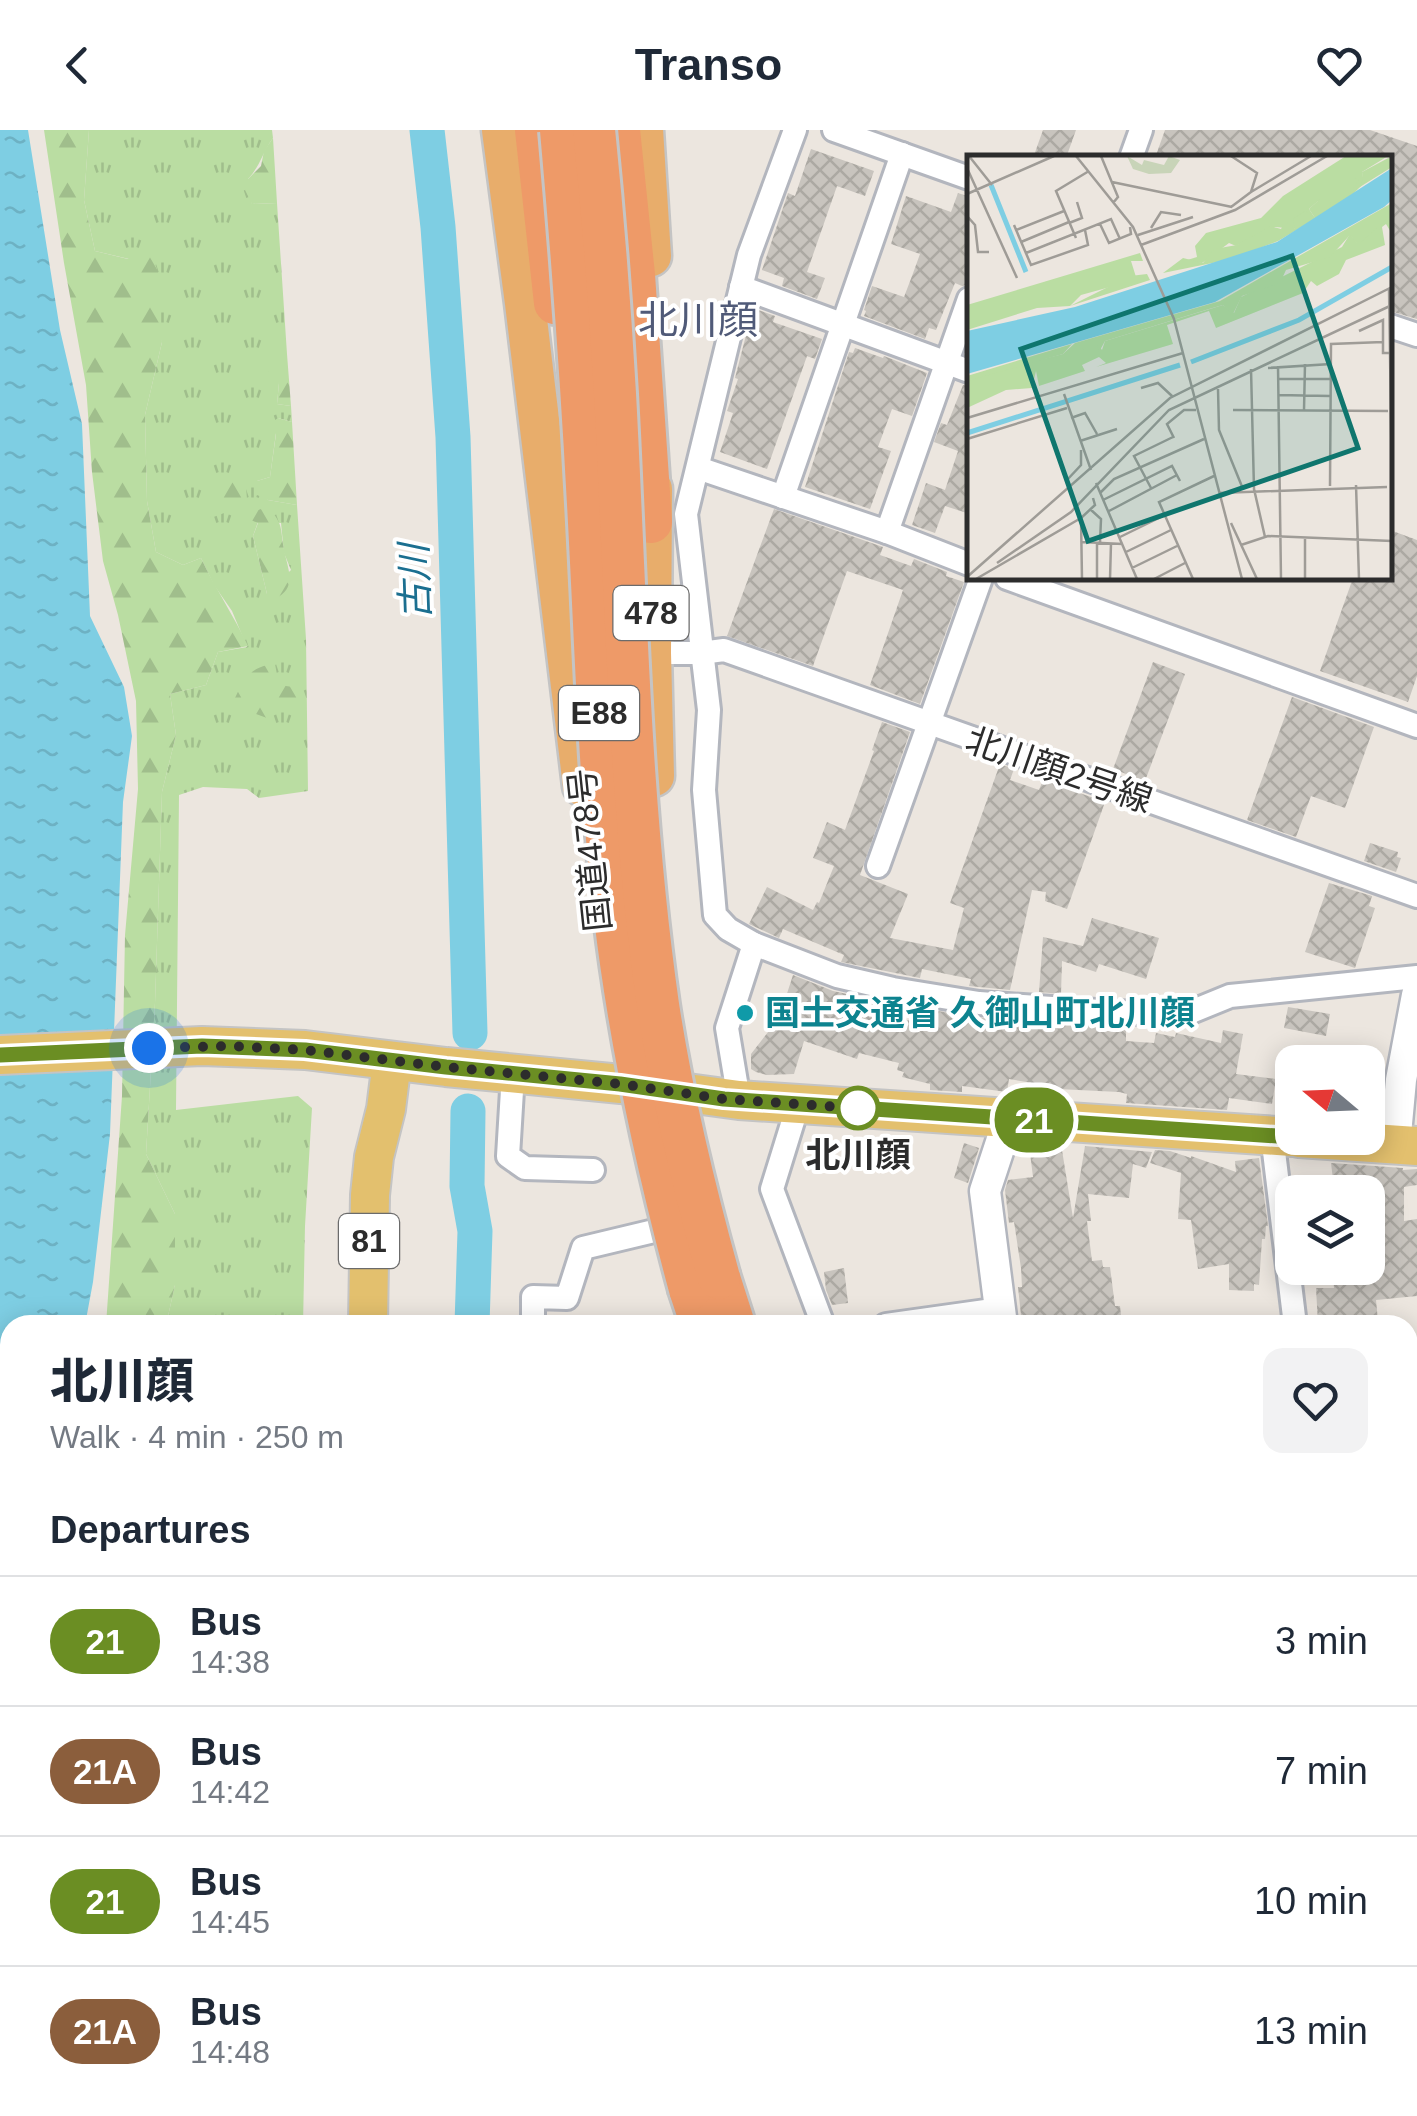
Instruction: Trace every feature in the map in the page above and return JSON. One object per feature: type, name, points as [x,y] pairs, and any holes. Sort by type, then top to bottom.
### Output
[{"type":"highway","name":"国道478号","points":[[502,130],[579,738],[593,898],[620,1084],[654,1231],[698,1304]]},
{"type":"highway","points":[[536,130],[554,292],[574,576],[579,738]]},
{"type":"highway","name":"E88","points":[[561,130],[583,396],[614,915],[646,1113],[668,1208],[698,1304]]},
{"type":"highway","name":"E88","points":[[594,130],[615,393],[646,907],[675,1101],[696,1196],[698,1304]]},
{"type":"highway","points":[[619,130],[634,275],[651,522]]},
{"type":"highway","name":"国道478号","points":[[643,130],[652,272],[651,653],[659,858],[692,1094],[747,1315]]},
{"type":"main road","points":[[0,1055],[202,1046],[273,1048],[739,1100],[1275,1136]]},
{"type":"main road","name":"81","points":[[368,1315],[370,1195],[374,1157],[386,1109],[374,1058]]},
{"type":"street","points":[[795,130],[748,256],[686,514],[709,710],[704,790],[714,915],[728,929],[754,944],[838,976],[980,1003],[1186,1014],[1230,996],[1417,977]]},
{"type":"street","points":[[834,130],[967,177]]},
{"type":"street","points":[[1132,155],[1141,130]]},
{"type":"street","points":[[783,496],[902,154]]},
{"type":"street","points":[[741,287],[967,371]]},
{"type":"street","points":[[887,532],[967,307]]},
{"type":"street","points":[[1392,327],[1417,335]]},
{"type":"street","points":[[698,468],[967,563]]},
{"type":"street","points":[[878,866],[980,580]]},
{"type":"street","points":[[1013,580],[1417,726]]},
{"type":"street","name":"北川顔2号線","points":[[651,653],[724,650],[1417,896]]},
{"type":"street","points":[[739,1100],[726,1028],[754,944]]},
{"type":"street","points":[[1406,1146],[1401,1080],[1417,994]]},
{"type":"street","points":[[513,1074],[508,1156],[525,1168],[593,1170]]},
{"type":"street","points":[[798,1105],[772,1189],[819,1315]]},
{"type":"street","points":[[1001,1315],[985,1192],[1009,1118]]},
{"type":"street","points":[[1289,1155],[1295,1315]]},
{"type":"street","points":[[533,1315],[534,1297],[567,1298],[582,1248],[654,1231]]},
{"type":"green space","points":[[44,130],[89,130],[84,200],[95,251],[128,259],[147,242],[157,269],[162,342],[145,415],[147,501],[156,552],[183,565],[201,558],[248,646],[218,652],[206,685],[170,694],[176,735],[162,792],[146,1154],[175,1214],[175,1285],[168,1315],[107,1315],[122,1096],[125,935],[138,789],[136,701],[103,561],[86,385]]},
{"type":"green space","points":[[89,130],[272,130],[273,138],[248,179],[252,204],[277,203],[287,354],[275,354],[277,404],[291,406],[292,422],[278,418],[270,477],[257,481],[268,500],[297,505],[306,639],[308,791],[259,798],[247,789],[203,787],[179,795],[176,1110],[298,1096],[312,1108],[303,1315],[168,1315],[175,1285],[175,1214],[146,1154],[162,792],[176,735],[170,694],[206,685],[218,652],[247,647],[232,611],[201,558],[183,565],[156,552],[147,501],[145,415],[162,342],[129,259],[95,251],[84,200]],"holes":[[[258,522],[281,523],[284,553],[291,570],[267,594],[253,536]]]},
{"type":"green space","points":[[273,138],[277,203],[252,204],[245,190],[248,179],[261,166],[264,151]]},
{"type":"green space","points":[[275,354],[287,354],[291,406],[277,404],[279,383],[270,378],[267,361]]},
{"type":"green space","points":[[278,418],[292,422],[297,505],[257,495],[257,481],[270,477],[276,434],[268,425]]},
{"type":"green space","points":[[241,475],[247,499],[211,518],[209,495]]},
{"type":"green space","points":[[271,510],[278,520],[289,570],[287,589],[274,599],[267,594],[253,536],[258,523],[251,520],[250,513]]},
{"type":"green space","points":[[275,664],[279,685],[293,687],[302,697],[302,716],[297,719],[290,708],[279,706],[267,718],[240,714],[235,698],[246,679],[254,670]]},
{"type":"water","points":[[0,130],[28,130],[60,330],[82,424],[90,616],[124,687],[132,736],[123,802],[110,1134],[87,1315],[0,1315]]},
{"type":"building","points":[[1043,130],[1076,130],[1067,155],[1034,155]]},
{"type":"building","points":[[1165,130],[1370,130],[1417,146],[1417,319],[1392,312],[1392,155],[1156,155]]},
{"type":"building","points":[[811,149],[874,171],[865,196],[837,186],[807,272],[825,278],[817,299],[782,286],[784,278],[762,270],[788,193],[795,196]]},
{"type":"building","points":[[958,193],[967,196],[967,285],[955,283],[936,330],[929,328],[925,339],[864,316],[872,286],[904,297],[920,254],[891,244],[906,196],[951,212]]},
{"type":"building","points":[[753,308],[775,316],[773,322],[822,339],[815,359],[807,356],[767,469],[720,452],[733,413],[727,411]]},
{"type":"building","points":[[855,348],[927,373],[912,416],[892,409],[878,447],[891,451],[870,509],[805,487],[849,352],[853,353]]},
{"type":"building","points":[[963,385],[967,386],[967,513],[945,506],[935,533],[912,525],[926,483],[945,490],[958,451],[934,442],[941,423],[947,425]]},
{"type":"building","points":[[774,509],[883,547],[880,555],[911,566],[914,559],[964,582],[920,704],[870,685],[903,590],[847,571],[813,666],[727,636]]},
{"type":"building","points":[[1392,531],[1417,540],[1417,676],[1408,702],[1320,671],[1352,580],[1392,580]]},
{"type":"building","points":[[1153,662],[1185,674],[1145,781],[1113,769]]},
{"type":"building","points":[[1292,697],[1374,727],[1345,808],[1311,796],[1296,837],[1247,820]]},
{"type":"building","points":[[882,722],[910,732],[860,875],[908,894],[890,938],[953,950],[964,908],[950,903],[1000,764],[1014,769],[1010,780],[1039,790],[1043,780],[1105,802],[1067,909],[1045,901],[1046,892],[1032,890],[1010,990],[969,986],[971,979],[922,969],[920,978],[841,962],[844,955],[783,929],[779,938],[749,924],[767,887],[813,910],[819,903],[834,866],[813,858],[827,822],[845,830]]},
{"type":"building","points":[[1370,843],[1398,852],[1397,857],[1401,858],[1396,872],[1364,861]]},
{"type":"building","points":[[1329,883],[1372,896],[1369,906],[1375,908],[1355,968],[1305,952]]},
{"type":"building","points":[[1092,918],[1159,938],[1146,979],[1099,964],[1096,972],[1062,961],[1061,994],[1039,992],[1043,937],[1083,946]]},
{"type":"building","points":[[793,975],[833,991],[875,1000],[872,1011],[915,1022],[918,1008],[1037,1026],[1037,1022],[1126,1027],[1126,1041],[1154,1043],[1156,1033],[1175,1037],[1176,1033],[1221,1043],[1223,1030],[1243,1034],[1236,1074],[1275,1079],[1272,1104],[1229,1098],[1227,1110],[1126,1103],[1127,1094],[1119,1092],[1058,1089],[1053,1098],[1038,1097],[1038,1084],[1009,1079],[1007,1092],[962,1086],[962,1092],[930,1090],[930,1084],[902,1077],[904,1072],[897,1070],[899,1063],[859,1053],[857,1059],[804,1041],[794,1074],[756,1072],[751,1069],[751,1054],[772,1027],[778,1008],[782,1009]]},
{"type":"building","points":[[1288,1007],[1330,1014],[1326,1036],[1284,1028]]},
{"type":"building","points":[[860,1141],[881,1148],[874,1168],[853,1162]]},
{"type":"building","points":[[964,1143],[979,1148],[968,1183],[954,1178]]},
{"type":"building","points":[[1061,1144],[1073,1218],[1085,1146],[1152,1152],[1146,1168],[1133,1164],[1129,1198],[1088,1194],[1092,1261],[1102,1260],[1103,1267],[1110,1267],[1115,1306],[1120,1306],[1121,1315],[1021,1315],[1021,1268],[1005,1190],[1008,1180],[1033,1177],[1029,1145]]},
{"type":"building","points":[[1155,1150],[1191,1156],[1236,1172],[1235,1161],[1259,1158],[1268,1226],[1262,1239],[1259,1285],[1254,1284],[1254,1291],[1229,1290],[1229,1264],[1198,1269],[1191,1220],[1178,1219],[1181,1173],[1150,1163]]},
{"type":"building","points":[[1331,1163],[1417,1169],[1417,1185],[1404,1187],[1404,1221],[1417,1219],[1417,1296],[1376,1300],[1377,1315],[1318,1315],[1316,1288],[1334,1288],[1334,1285],[1385,1285],[1385,1175],[1332,1175]]},
{"type":"building","points":[[844,1268],[848,1303],[832,1305],[824,1272]]},
{"type":"waterway","name":"古川","points":[[427,130],[453,437],[470,1033]]},
{"type":"waterway","name":"古川","points":[[468,1111],[467,1186],[475,1231],[472,1315]]},
{"type":"bus line","name":"21","points":[[0,1055],[202,1046],[305,1050],[724,1099],[1275,1136]]},
{"type":"place","name":"国土交通省 久御山町北川顔","points":[[745,1013]]},
{"type":"place","name":"北川顔","points":[[858,1108]]},
{"type":"district","name":"北川顔","points":[[698,320]]},
{"type":"route","points":[[149,1048],[230,1046],[305,1050],[724,1099],[868,1109],[858,1108]]}]
